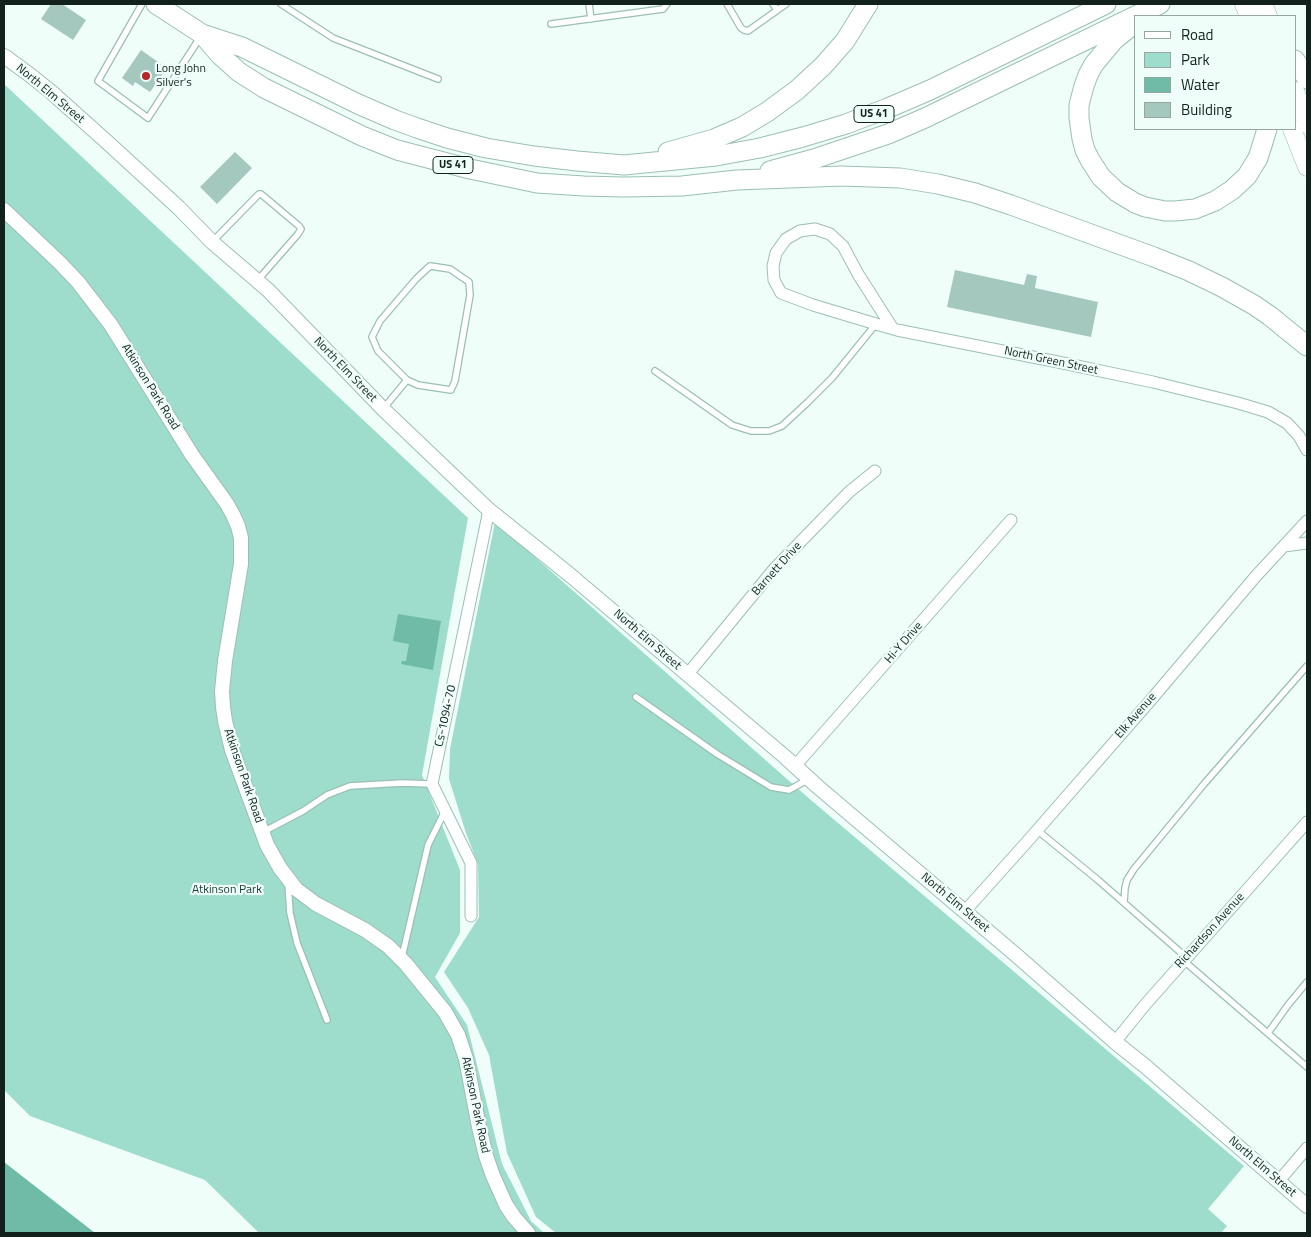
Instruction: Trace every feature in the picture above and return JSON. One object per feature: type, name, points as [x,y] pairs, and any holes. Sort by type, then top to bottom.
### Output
[{"type":"highway","name":"US 41","points":[[156,4],[202,34],[242,47],[315,84],[395,120],[447,138],[486,148],[534,156],[577,162],[624,165],[716,156],[751,150],[846,124],[930,90],[1106,4]]},
{"type":"highway","points":[[624,165],[714,139],[742,127],[767,112],[797,90],[824,66],[845,41],[868,4]]},
{"type":"highway","name":"US 41","points":[[1138,15],[1161,4]]},
{"type":"highway","points":[[1145,15],[1161,4]]},
{"type":"highway","name":"US 41","points":[[202,34],[220,55],[239,72],[264,88],[362,136],[404,152],[470,169],[538,183],[623,187],[682,186],[737,180],[814,159],[888,134],[1134,17]]},
{"type":"highway","points":[[1134,24],[1114,40],[1094,64],[1084,86],[1080,105],[1079,118],[1085,150],[1101,177],[1117,192],[1135,203],[1165,211],[1195,209],[1215,201],[1232,190],[1247,176],[1258,158],[1267,130]]},
{"type":"highway","points":[[1296,62],[1307,79]]},
{"type":"highway","points":[[737,180],[842,176],[900,178],[938,184],[975,193],[1154,257],[1197,275],[1254,305],[1307,346]]},
{"type":"main road","points":[[1296,94],[1307,124]]},
{"type":"main road","points":[[1292,130],[1307,167]]},
{"type":"street","name":"North Elm Street","points":[[4,56],[50,91],[179,208],[212,242],[268,290],[383,409],[489,510],[570,575],[796,766],[1307,1206]]},
{"type":"street","name":"Atkinson Park Road","points":[[4,210],[78,282],[111,325],[192,455],[227,504],[235,520],[240,538],[241,564],[225,661],[222,691],[223,707],[232,750],[267,845],[288,879],[306,896],[316,904],[365,930],[388,946],[445,1012],[458,1035],[466,1059],[478,1127],[493,1176],[506,1205],[528,1233]]},
{"type":"street","name":"North Green Street","points":[[893,329],[858,274],[843,246],[830,234],[814,229],[800,231],[786,239],[776,253],[774,266],[774,280],[781,293],[813,305],[893,329],[1144,380],[1268,412],[1287,423],[1299,436],[1307,450]]},
{"type":"street","name":"Barnett Drive","points":[[687,674],[775,568],[849,492],[875,471]]},
{"type":"street","name":"Cs-1094-70","points":[[432,784],[489,510]]},
{"type":"street","name":"Hi-Y Drive","points":[[796,766],[1011,520]]},
{"type":"street","name":"Elk Avenue","points":[[964,911],[1156,694],[1256,576],[1307,521]]},
{"type":"street","points":[[1284,546],[1307,543]]},
{"type":"street","points":[[432,784],[471,863],[471,916]]},
{"type":"street","name":"Richardson Avenue","points":[[1115,1042],[1185,959],[1307,822]]},
{"type":"street","points":[[1278,1182],[1307,1148]]},
{"type":"lane","points":[[142,4],[98,81],[148,118],[202,34]]},
{"type":"lane","points":[[281,4],[332,38],[438,79]]},
{"type":"lane","points":[[589,4],[591,19]]},
{"type":"lane","points":[[551,24],[663,9],[667,4]]},
{"type":"lane","points":[[727,4],[741,28],[748,31],[786,4]]},
{"type":"lane","points":[[773,4],[777,10]]},
{"type":"lane","points":[[212,242],[259,194],[262,194],[301,229],[258,281]]},
{"type":"lane","points":[[430,266],[450,269],[469,282],[470,295],[455,381],[451,390],[418,385],[407,380],[378,351],[372,337],[380,321],[416,279],[430,266]]},
{"type":"lane","points":[[655,371],[732,425],[751,431],[769,431],[782,426],[832,378],[876,324]]},
{"type":"lane","points":[[383,409],[407,380]]},
{"type":"lane","points":[[1124,902],[1127,880],[1134,869],[1204,784],[1307,666]]},
{"type":"lane","points":[[636,697],[717,754],[771,787],[788,790],[809,779]]},
{"type":"lane","points":[[262,832],[303,811],[327,795],[350,786],[402,783],[432,784]]},
{"type":"lane","points":[[401,959],[428,845],[445,811]]},
{"type":"lane","points":[[1037,830],[1124,902],[1185,959],[1307,1066]]},
{"type":"lane","points":[[288,879],[290,913],[297,943],[327,1020]]},
{"type":"lane","points":[[1268,1032],[1307,982]]},
{"type":"green space","name":"Atkinson Park","points":[[4,84],[468,518],[422,775],[460,870],[460,933],[435,977],[467,1025],[502,1164],[531,1221],[544,1233],[259,1233],[205,1180],[30,1116],[4,1090]]},
{"type":"green space","points":[[495,522],[812,801],[1244,1166],[1208,1209],[1227,1226],[1221,1233],[556,1233],[536,1217],[507,1153],[489,1055],[468,1008],[444,972],[479,917],[478,864],[449,779],[450,749]]},
{"type":"water","points":[[398,614],[441,621],[433,670],[401,664],[402,661],[406,661],[409,644],[393,641]]},
{"type":"water","points":[[4,1162],[95,1233],[4,1233]]},
{"type":"building","points":[[51,4],[62,4],[86,20],[73,40],[41,19]]},
{"type":"building","points":[[141,50],[161,64],[158,67],[164,72],[150,92],[135,82],[133,86],[122,78]]},
{"type":"building","points":[[235,152],[252,168],[217,204],[200,187]]},
{"type":"building","points":[[955,270],[1024,285],[1027,274],[1037,276],[1035,288],[1098,302],[1091,337],[947,307]]},
{"type":"place","name":"Long John Silver's","points":[[146,76]]}]
